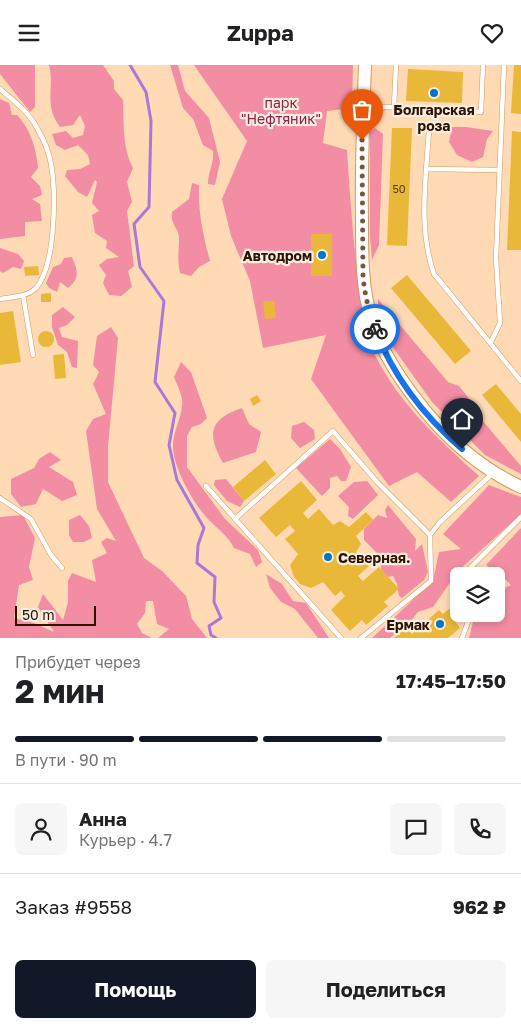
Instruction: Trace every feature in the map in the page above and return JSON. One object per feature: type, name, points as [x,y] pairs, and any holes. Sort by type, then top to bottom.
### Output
[{"type":"main road","points":[[365,65],[361,157],[362,244],[366,298],[372,320],[393,368],[408,391],[450,439],[494,472],[521,487]]},
{"type":"lane","points":[[394,107],[396,65]]},
{"type":"lane","points":[[363,105],[481,112],[483,65]]},
{"type":"lane","points":[[491,342],[500,323],[496,258],[504,65]]},
{"type":"lane","points":[[0,89],[37,126],[51,162],[53,237],[43,275],[36,288],[23,295],[0,299]]},
{"type":"lane","points":[[429,131],[426,253],[434,274],[521,381]]},
{"type":"lane","points":[[427,169],[499,170]]},
{"type":"lane","points":[[23,295],[33,355]]},
{"type":"lane","points":[[235,519],[333,431],[377,482],[430,535]]},
{"type":"lane","points":[[361,638],[431,581],[430,535],[440,522],[494,472]]},
{"type":"lane","points":[[206,486],[341,638]]},
{"type":"lane","points":[[0,499],[31,519],[50,555],[62,568]]},
{"type":"lane","points":[[471,567],[521,517]]},
{"type":"lane","points":[[462,638],[468,622]]},
{"type":"green space","points":[[0,65],[35,65],[35,107],[30,112],[0,74]]},
{"type":"green space","points":[[49,65],[103,65],[114,81],[114,89],[123,100],[125,143],[133,168],[127,182],[132,202],[127,211],[134,266],[128,271],[132,287],[121,296],[109,295],[103,283],[106,275],[99,265],[107,259],[119,257],[106,248],[107,241],[95,233],[92,215],[99,211],[92,203],[97,182],[95,180],[87,197],[78,192],[65,176],[67,170],[80,169],[90,164],[88,155],[78,145],[65,150],[56,145],[52,134],[66,131],[73,138],[83,135],[85,126],[80,115],[73,125],[60,127],[55,119],[51,103]]},
{"type":"green space","points":[[170,65],[178,65],[185,91],[209,118],[220,162],[215,185],[208,184],[213,151],[203,145],[193,119],[183,108]]},
{"type":"green space","name":"парк \"Нефтяник\"","points":[[194,65],[353,65],[352,108],[327,111],[323,143],[347,150],[353,235],[362,311],[374,353],[395,389],[407,405],[434,434],[479,476],[451,502],[417,472],[389,486],[311,379],[326,335],[263,348],[250,281],[231,236],[222,199],[247,141]]},
{"type":"green space","points":[[0,99],[9,103],[12,115],[17,115],[22,121],[32,140],[38,168],[31,177],[40,186],[42,195],[32,199],[40,204],[42,221],[25,222],[25,236],[0,239]]},
{"type":"green space","points":[[452,127],[493,131],[487,139],[483,157],[472,162],[457,155],[449,142]]},
{"type":"green space","points":[[375,128],[383,134],[379,245],[372,260],[370,237],[370,132]]},
{"type":"green space","points":[[192,183],[199,185],[199,205],[210,261],[199,267],[191,276],[180,273],[178,259],[179,235],[173,223],[172,212],[189,199]]},
{"type":"green space","points":[[0,248],[18,254],[24,261],[21,269],[13,267],[3,273],[0,271]]},
{"type":"green space","points":[[72,257],[77,270],[75,281],[68,288],[60,282],[57,292],[49,288],[46,283],[53,267],[61,264],[64,258]]},
{"type":"green space","points":[[378,299],[448,382],[459,386],[471,401],[476,413],[521,466],[521,474],[485,455],[432,402],[392,346],[378,309]]},
{"type":"green space","points":[[63,307],[75,317],[67,325],[59,328],[62,337],[78,341],[77,368],[72,367],[67,352],[58,345],[52,327],[52,315]]},
{"type":"green space","points":[[111,327],[118,338],[108,447],[108,482],[144,558],[162,571],[186,596],[192,619],[207,638],[158,638],[169,629],[157,624],[153,601],[146,601],[145,613],[137,624],[142,633],[152,638],[0,638],[0,517],[23,515],[35,538],[29,567],[33,580],[19,585],[14,618],[34,623],[54,632],[38,607],[43,594],[63,620],[68,602],[68,581],[72,573],[96,582],[92,560],[107,553],[101,542],[107,538],[116,541],[97,509],[86,431],[93,419],[106,414],[93,384],[99,372],[93,365],[97,336]]},
{"type":"green space","points":[[181,362],[191,372],[207,418],[201,424],[192,427],[187,436],[187,467],[225,519],[258,550],[262,562],[256,567],[250,554],[234,548],[203,513],[191,496],[177,466],[173,442],[182,399],[174,377]]},
{"type":"green space","points":[[242,408],[249,424],[261,432],[256,452],[223,463],[214,443],[214,428],[223,417]]},
{"type":"green space","points":[[304,422],[314,430],[315,439],[300,448],[291,438],[292,426]]},
{"type":"green space","points":[[330,439],[340,449],[351,467],[346,481],[341,481],[337,476],[330,478],[330,488],[322,496],[296,468]]},
{"type":"green space","points":[[50,452],[61,460],[49,467],[73,482],[77,495],[62,501],[43,489],[36,504],[21,507],[11,494],[11,479],[34,468],[39,459]]},
{"type":"green space","points":[[226,479],[244,501],[240,507],[227,501],[214,485],[215,480]]},
{"type":"green space","points":[[367,481],[378,495],[353,519],[348,516],[349,507],[338,496],[354,482]]},
{"type":"green space","points":[[489,485],[521,497],[521,514],[462,567],[450,567],[450,583],[433,607],[418,612],[410,622],[390,638],[372,638],[433,581],[439,552],[461,549],[443,534]]},
{"type":"green space","points":[[388,505],[416,539],[415,551],[422,544],[428,572],[424,580],[402,598],[399,596],[397,584],[393,576],[388,577],[381,569],[381,557],[364,540],[364,529],[378,515],[387,518],[385,510]]},
{"type":"green space","points":[[80,515],[89,526],[92,538],[84,542],[73,542],[69,535],[69,520]]},
{"type":"green space","points":[[521,528],[521,638],[469,638],[473,622],[505,622],[505,588],[511,585],[505,579],[505,567],[489,567],[486,565]]},
{"type":"green space","points":[[266,574],[282,584],[293,601],[306,603],[329,638],[318,638],[295,609],[281,602],[270,588]]},
{"type":"building","points":[[514,65],[521,65],[521,114],[511,113]]},
{"type":"building","name":"Болгарская роза","points":[[408,69],[463,72],[462,103],[406,101]]},
{"type":"building","points":[[392,128],[412,128],[407,246],[387,245]]},
{"type":"building","points":[[512,131],[521,132],[521,250],[507,250]]},
{"type":"building","name":"Автодром","points":[[311,234],[332,234],[332,276],[311,276]]},
{"type":"building","points":[[38,266],[39,275],[25,276],[24,267]]},
{"type":"building","points":[[407,275],[471,351],[455,364],[391,288]]},
{"type":"building","points":[[51,293],[51,302],[41,302],[41,294]]},
{"type":"building","points":[[274,301],[276,318],[265,319],[263,302]]},
{"type":"building","points":[[13,311],[21,362],[0,365],[0,313]]},
{"type":"building","points":[[46,331],[52,333],[54,339],[52,345],[46,347],[40,345],[38,339],[40,333]]},
{"type":"building","points":[[64,354],[66,378],[55,379],[53,355]]},
{"type":"building","points":[[496,384],[521,414],[521,442],[482,395]]},
{"type":"building","points":[[257,395],[261,401],[253,406],[250,399]]},
{"type":"building","points":[[265,460],[276,474],[244,501],[233,487]]},
{"type":"building","name":"Северная.","points":[[301,481],[317,500],[303,513],[308,519],[319,509],[333,525],[340,521],[349,527],[366,512],[373,520],[356,536],[361,544],[356,552],[369,566],[358,576],[363,581],[379,567],[399,589],[384,602],[388,606],[366,625],[362,620],[350,631],[331,610],[345,596],[341,591],[335,596],[323,582],[311,588],[300,584],[294,577],[290,565],[298,554],[285,539],[295,531],[290,525],[276,537],[259,518]]},
{"type":"building","name":"Ермак","points":[[450,609],[450,622],[456,622],[460,628],[448,638],[394,638],[406,628],[412,634],[439,610],[443,614]]},
{"type":"waterway","points":[[130,65],[146,92],[151,121],[149,207],[134,224],[140,267],[164,301],[155,382],[175,413],[169,445],[177,480],[204,528],[198,545],[197,563],[215,577],[214,602],[221,618],[209,626],[211,635],[216,638]]},
{"type":"way so far","points":[[362,140],[363,278],[366,298],[375,329]]},
{"type":"place","name":"Болгарская роза","points":[[434,93]]},
{"type":"place","name":"Автодром","points":[[322,255]]},
{"type":"place","name":"Северная.","points":[[328,557]]},
{"type":"place","name":"Ермак","points":[[440,624]]},
{"type":"route","points":[[375,329],[393,368],[408,391],[431,419],[462,449]]}]
